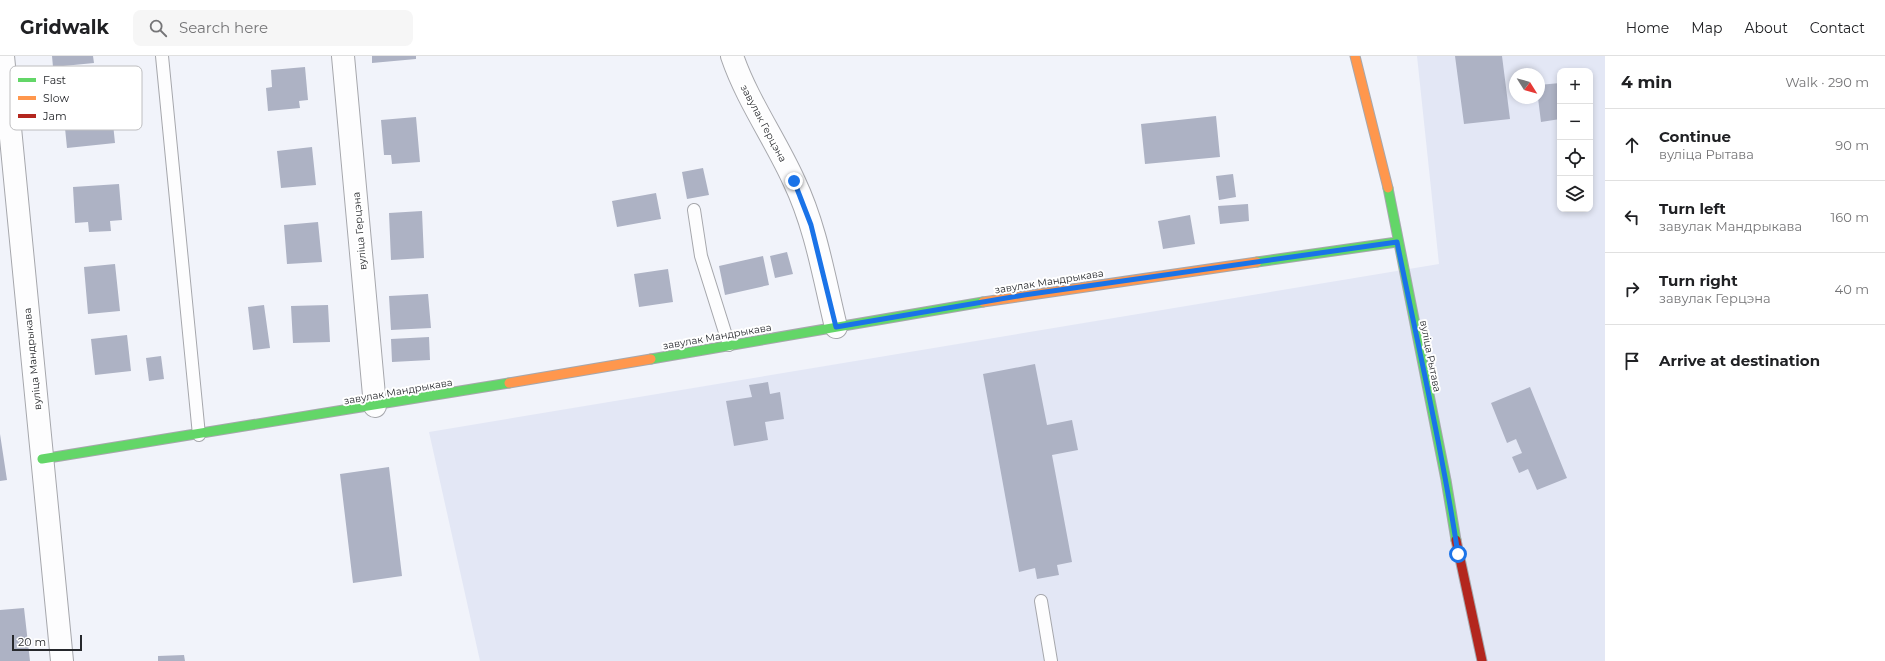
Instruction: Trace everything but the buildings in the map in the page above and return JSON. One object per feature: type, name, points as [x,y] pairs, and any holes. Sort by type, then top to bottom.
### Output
[{"type":"street","name":"вуліца Мандрыкава","points":[[3,56],[10,128]]},
{"type":"street","name":"вуліца Герцэна","points":[[343,56],[375,406]]},
{"type":"street","name":"завулак Герцэна","points":[[732,56],[745,89],[794,181],[811,225],[836,327]]},
{"type":"street","name":"вуліца Рытава","points":[[1355,56],[1369,107],[1387,184],[1397,242],[1446,480],[1458,554],[1482,661]]},
{"type":"street","name":"вуліца Мандрыкава","points":[[10,130],[62,661]]},
{"type":"street","name":"завулак Мандрыкава","points":[[42,459],[375,406],[1024,295],[1397,242]]},
{"type":"lane","points":[[162,56],[199,435]]},
{"type":"lane","points":[[694,210],[701,256],[729,345]]},
{"type":"lane","points":[[1041,601],[1051,661]]},
{"type":"shaded area","points":[[1417,56],[1605,56],[1605,661],[480,661],[429,432],[1439,264]]},
{"type":"traffic: fast","points":[[1388,188],[1446,480],[1456,540]]},
{"type":"traffic: fast","points":[[1257,262],[1397,242]]},
{"type":"traffic: fast","points":[[651,359],[983,302]]},
{"type":"traffic: fast","points":[[42,459],[509,383]]},
{"type":"traffic: slow","points":[[1355,56],[1388,188]]},
{"type":"traffic: slow","points":[[983,302],[1257,262]]},
{"type":"traffic: slow","points":[[509,383],[651,359]]},
{"type":"traffic: jam","points":[[1456,540],[1482,661]]},
{"type":"route","points":[[794,181],[811,225],[836,327],[1024,295],[1397,242],[1446,480],[1458,554]]}]
